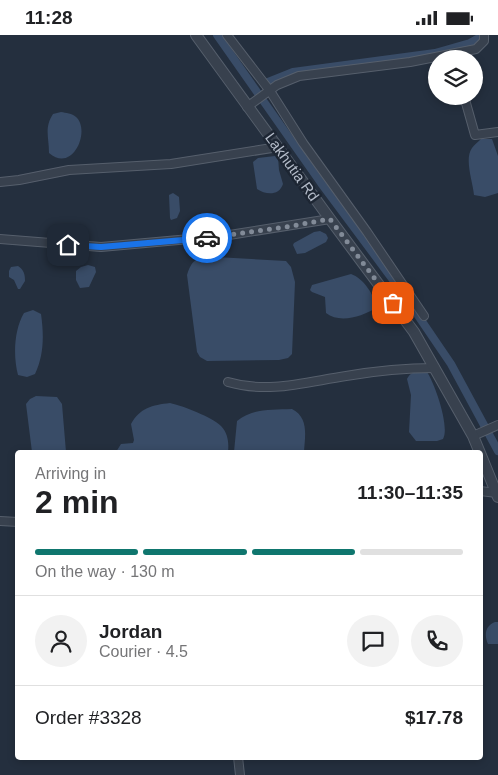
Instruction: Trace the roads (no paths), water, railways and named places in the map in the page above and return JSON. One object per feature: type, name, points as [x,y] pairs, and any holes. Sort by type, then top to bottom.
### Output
[{"type":"street","name":"Lakhutia Rd","points":[[196,35],[414,332],[473,436],[479,450]]},
{"type":"street","points":[[228,35],[270,91],[303,143],[424,316]]},
{"type":"street","points":[[473,50],[484,41],[484,35]]},
{"type":"street","points":[[247,107],[277,85],[298,75],[428,59]]},
{"type":"street","points":[[467,105],[475,135],[498,132]]},
{"type":"street","points":[[0,182],[69,170],[171,164],[278,147]]},
{"type":"street","points":[[0,239],[101,247],[223,236],[330,219]]},
{"type":"street","points":[[228,382],[246,387],[278,387],[381,371],[435,368]]},
{"type":"street","points":[[473,436],[498,425]]},
{"type":"street","name":"Lakhutia Rd","points":[[483,460],[497,495]]},
{"type":"street","points":[[483,492],[497,495]]},
{"type":"street","points":[[0,521],[15,522]]},
{"type":"street","points":[[238,760],[240,775]]},
{"type":"water","points":[[61,112],[76,117],[80,123],[81,131],[77,148],[65,158],[58,158],[49,153],[48,133],[50,119],[53,114]]},
{"type":"water","points":[[481,139],[492,139],[498,156],[498,193],[485,197],[474,195],[469,164],[470,153]]},
{"type":"water","points":[[278,157],[283,184],[279,191],[272,193],[264,192],[257,189],[253,162],[258,158]]},
{"type":"water","points":[[173,193],[179,197],[180,211],[177,218],[171,220],[169,195]]},
{"type":"water","points":[[320,231],[326,234],[328,238],[326,242],[305,253],[297,254],[294,243],[314,232]]},
{"type":"water","points":[[216,257],[286,261],[291,267],[295,282],[292,354],[288,358],[279,360],[207,361],[200,357],[197,352],[187,275],[191,265],[197,260]]},
{"type":"water","points":[[88,265],[95,267],[96,272],[89,287],[80,288],[76,280],[76,271]]},
{"type":"water","points":[[18,266],[23,271],[25,279],[20,289],[18,289],[14,280],[9,277],[11,267]]},
{"type":"water","points":[[351,274],[360,279],[368,288],[376,308],[351,318],[338,318],[326,313],[325,297],[312,292],[310,290],[312,285]]},
{"type":"water","points":[[33,310],[41,314],[42,345],[40,360],[35,374],[27,377],[18,375],[15,360],[15,343],[18,327],[24,313]]},
{"type":"water","points":[[427,372],[437,395],[443,416],[445,433],[443,439],[437,441],[416,441],[409,432],[411,395],[407,379],[412,373]]},
{"type":"water","points":[[36,396],[57,397],[62,404],[66,450],[32,450],[26,404]]},
{"type":"water","points":[[170,403],[211,419],[221,426],[225,432],[228,438],[228,450],[117,450],[121,444],[133,443],[131,424],[138,414],[147,408]]},
{"type":"water","points":[[292,409],[301,417],[305,427],[304,450],[234,450],[237,421],[256,412]]},
{"type":"water","points":[[495,622],[498,622],[498,644],[488,644],[486,631]]},
{"type":"waterway","points":[[217,35],[321,183],[402,292],[451,364],[498,451]]},
{"type":"waterway","points":[[268,82],[293,72],[435,53],[470,43],[484,35]]}]
